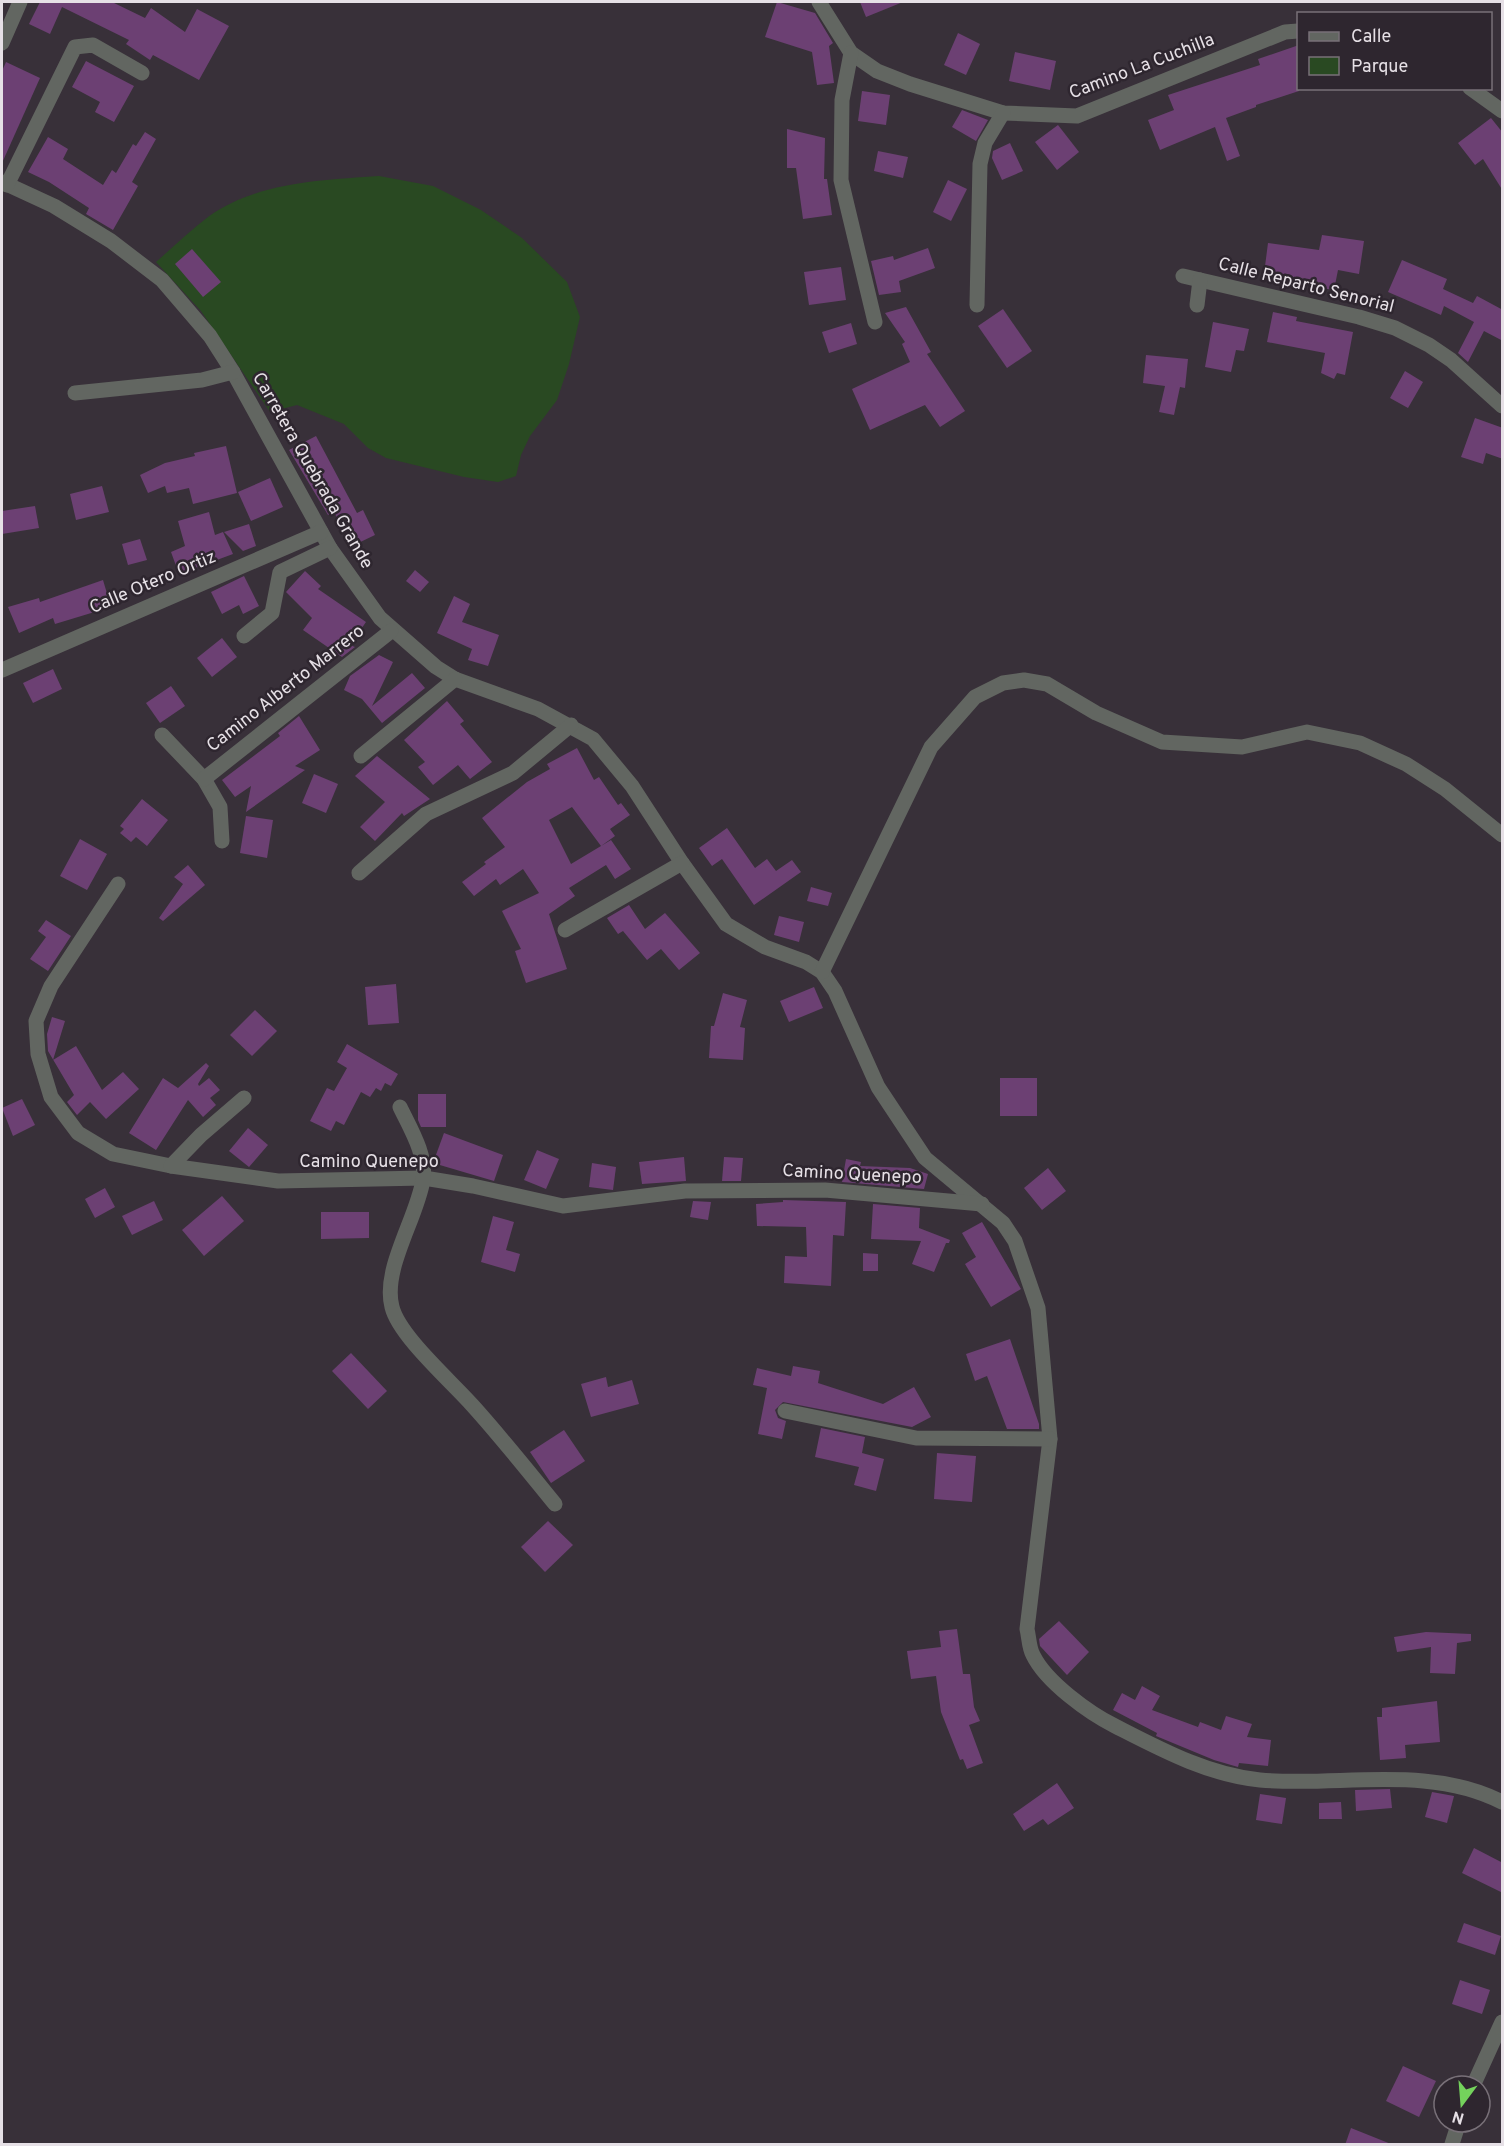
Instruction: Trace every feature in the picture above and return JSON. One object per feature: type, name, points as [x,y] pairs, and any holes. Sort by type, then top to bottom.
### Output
[{"type":"street","points":[[2,43],[20,2]]},
{"type":"street","name":"Camino La Cuchilla","points":[[819,2],[851,52],[877,71],[910,84],[1003,113],[1077,116],[1285,32],[1297,30]]},
{"type":"street","points":[[4,183],[75,47],[93,45],[142,73]]},
{"type":"street","points":[[851,52],[842,100],[841,180],[875,322]]},
{"type":"street","points":[[1473,90],[1503,111]]},
{"type":"street","points":[[977,305],[980,164],[985,143],[1003,113]]},
{"type":"street","name":"Carretera Quebrada Grande","points":[[4,183],[54,206],[141,261],[185,306],[210,336],[233,372],[330,548],[353,584],[391,631],[455,679],[538,709],[593,739],[615,764],[726,924],[765,947],[806,962],[822,972]]},
{"type":"street","name":"Calle Reparto Senorial","points":[[1183,276],[1359,317],[1395,328],[1429,345],[1451,360],[1503,406]]},
{"type":"street","points":[[1197,305],[1200,280]]},
{"type":"street","points":[[75,393],[202,380],[233,372]]},
{"type":"street","name":"Calle Otero Ortiz","points":[[2,670],[321,532]]},
{"type":"street","points":[[244,636],[272,613],[280,572],[330,548]]},
{"type":"street","name":"Camino Alberto Marrero","points":[[204,779],[391,631]]},
{"type":"street","points":[[362,756],[455,679]]},
{"type":"street","points":[[1503,835],[1445,789],[1406,764],[1359,743],[1307,732],[1242,747],[1162,742],[1096,713],[1047,684],[1024,680],[1003,683],[975,697],[931,747],[822,972],[835,991],[878,1087],[925,1158],[983,1204],[1003,1223],[1015,1240],[1038,1308],[1050,1439],[1027,1629],[1033,1656],[1074,1701],[1101,1719],[1142,1740],[1228,1774],[1285,1782],[1434,1780],[1503,1802]]},
{"type":"street","points":[[359,873],[426,814],[513,773],[571,725]]},
{"type":"street","points":[[162,735],[204,779],[220,807],[222,840]]},
{"type":"street","points":[[565,930],[682,863]]},
{"type":"street","name":"Camino Quenepo","points":[[118,884],[41,1004],[36,1021],[38,1054],[51,1097],[78,1132],[113,1154],[171,1166],[278,1181],[424,1178],[473,1185],[563,1206],[685,1191],[825,1190],[983,1204]]},
{"type":"street","points":[[171,1166],[244,1098]]},
{"type":"street","points":[[400,1107],[418,1143],[424,1178],[395,1267],[390,1293],[392,1308],[400,1327],[475,1408],[555,1504]]},
{"type":"street","points":[[785,1411],[916,1438],[1050,1439]]},
{"type":"street","points":[[1479,2074],[1503,2022]]},
{"type":"green space","points":[[379,176],[433,186],[481,210],[522,238],[567,282],[580,317],[569,364],[557,400],[530,436],[521,455],[516,476],[498,482],[464,477],[386,458],[368,448],[344,424],[297,405],[270,412],[201,311],[156,262],[208,217],[247,196],[290,185]]},
{"type":"building","points":[[40,2],[112,2],[145,18],[151,8],[185,32],[197,9],[229,26],[199,80],[153,55],[150,60],[126,44],[129,40],[62,7],[50,34],[29,24]]},
{"type":"building","points":[[777,2],[815,13],[833,43],[829,46],[834,83],[817,85],[812,52],[765,37]]},
{"type":"building","points":[[860,2],[903,2],[866,17]]},
{"type":"building","points":[[958,33],[980,44],[966,75],[944,65]]},
{"type":"building","points":[[1297,46],[1297,90],[1299,91],[1226,118],[1240,156],[1227,161],[1215,127],[1160,150],[1148,120],[1174,110],[1168,95],[1260,65],[1258,59]]},
{"type":"building","points":[[1015,52],[1056,61],[1050,90],[1009,81]]},
{"type":"building","points":[[86,61],[134,86],[114,122],[95,112],[100,102],[72,87]]},
{"type":"building","points":[[6,62],[40,78],[2,163],[2,71]]},
{"type":"building","points":[[862,91],[890,95],[886,125],[858,121]]},
{"type":"building","points":[[962,110],[988,120],[976,141],[952,127]]},
{"type":"building","points":[[1491,118],[1503,133],[1503,191],[1483,159],[1475,165],[1458,143]]},
{"type":"building","points":[[1058,125],[1079,152],[1057,170],[1035,142]]},
{"type":"building","points":[[787,129],[825,138],[824,179],[827,179],[832,215],[803,219],[796,168],[787,168]]},
{"type":"building","points":[[145,132],[156,139],[132,182],[138,186],[113,230],[86,214],[89,208],[49,182],[28,172],[48,137],[68,149],[63,159],[103,185],[112,170],[116,173],[133,144],[136,146]]},
{"type":"building","points":[[1010,143],[1023,171],[1002,180],[992,158],[993,151]]},
{"type":"building","points":[[878,151],[908,157],[903,178],[874,171]]},
{"type":"building","points":[[948,180],[967,189],[951,221],[933,212]]},
{"type":"building","points":[[1322,235],[1364,241],[1359,274],[1338,270],[1334,290],[1314,287],[1315,280],[1264,274],[1268,243],[1319,250]]},
{"type":"building","points":[[928,248],[935,268],[899,281],[901,292],[879,295],[871,261],[893,256],[894,260]]},
{"type":"building","points":[[192,249],[221,282],[203,297],[175,264]]},
{"type":"building","points":[[1402,260],[1447,279],[1443,289],[1473,303],[1477,296],[1503,310],[1503,341],[1484,331],[1468,362],[1458,353],[1474,322],[1444,306],[1441,315],[1388,292]]},
{"type":"building","points":[[841,267],[846,300],[809,305],[804,272]]},
{"type":"building","points":[[906,307],[931,352],[927,354],[965,411],[940,427],[925,405],[870,430],[852,389],[910,362],[902,344],[905,342],[885,313]]},
{"type":"building","points":[[1003,309],[1032,351],[1007,368],[978,326]]},
{"type":"building","points":[[1273,312],[1297,317],[1296,321],[1353,332],[1345,375],[1337,373],[1334,379],[1321,373],[1325,353],[1267,342]]},
{"type":"building","points":[[1213,322],[1249,329],[1244,351],[1236,350],[1231,372],[1205,367]]},
{"type":"building","points":[[851,323],[857,344],[829,353],[822,332]]},
{"type":"building","points":[[1146,355],[1188,359],[1185,388],[1180,387],[1174,415],[1159,412],[1165,386],[1143,383]]},
{"type":"building","points":[[1405,371],[1423,382],[1408,408],[1390,398]]},
{"type":"building","points":[[1475,418],[1503,428],[1503,459],[1486,453],[1483,464],[1461,457]]},
{"type":"building","points":[[316,436],[357,513],[363,510],[375,535],[352,546],[334,512],[328,515],[289,450]]},
{"type":"building","points":[[226,446],[237,493],[193,504],[189,488],[167,493],[165,486],[148,493],[140,475],[165,463],[195,456],[194,453]]},
{"type":"building","points":[[270,478],[283,507],[251,521],[238,492]]},
{"type":"building","points":[[102,486],[109,512],[76,520],[70,494]]},
{"type":"building","points":[[35,506],[39,528],[2,534],[2,511]]},
{"type":"building","points":[[209,512],[215,535],[223,532],[233,554],[179,574],[171,552],[185,546],[178,521]]},
{"type":"building","points":[[249,524],[256,546],[243,551],[224,532]]},
{"type":"building","points":[[140,539],[147,560],[128,565],[122,544]]},
{"type":"building","points":[[415,570],[429,582],[420,592],[406,581]]},
{"type":"building","points":[[305,571],[321,586],[318,589],[366,622],[350,645],[355,647],[342,657],[303,630],[312,618],[286,592]]},
{"type":"building","points":[[244,576],[259,606],[243,614],[239,605],[222,614],[211,592]]},
{"type":"building","points":[[103,580],[111,607],[55,624],[53,618],[19,633],[8,607],[39,598],[40,602]]},
{"type":"building","points":[[454,596],[470,604],[462,622],[499,635],[488,666],[468,660],[472,649],[437,633]]},
{"type":"building","points":[[222,638],[237,657],[212,677],[197,658]]},
{"type":"building","points":[[379,655],[393,662],[372,706],[412,673],[425,688],[382,723],[362,699],[344,690],[350,676]]},
{"type":"building","points":[[53,669],[62,689],[33,703],[23,683]]},
{"type":"building","points":[[171,686],[185,706],[160,723],[146,703]]},
{"type":"building","points":[[447,701],[464,721],[460,724],[492,762],[470,779],[458,765],[433,785],[418,767],[425,762],[404,740]]},
{"type":"building","points":[[299,716],[320,750],[295,766],[305,770],[246,812],[251,786],[235,797],[222,780],[280,736],[278,733]]},
{"type":"building","points":[[577,748],[594,780],[599,777],[618,805],[621,803],[630,815],[610,829],[615,836],[601,846],[611,840],[631,869],[615,879],[606,865],[569,888],[575,896],[549,914],[567,969],[526,983],[515,951],[521,949],[502,911],[539,893],[523,869],[500,885],[496,879],[474,896],[462,882],[505,847],[482,818],[527,782],[550,769],[547,764]],"holes":[[[572,807],[601,846],[571,864],[549,820]]]},
{"type":"building","points":[[377,756],[430,799],[404,816],[402,813],[375,841],[360,827],[385,802],[355,776]]},
{"type":"building","points":[[314,774],[338,784],[326,813],[302,803]]},
{"type":"building","points":[[142,799],[168,820],[147,846],[136,837],[131,842],[120,833],[124,829],[120,826]]},
{"type":"building","points":[[246,816],[273,820],[267,858],[240,853]]},
{"type":"building","points":[[727,828],[755,868],[767,859],[776,871],[792,860],[801,872],[754,905],[722,859],[712,866],[699,848]]},
{"type":"building","points":[[80,839],[107,854],[87,890],[60,876]]},
{"type":"building","points":[[188,865],[205,885],[163,921],[159,918],[183,884],[174,877]]},
{"type":"building","points":[[811,887],[832,893],[828,906],[807,901]]},
{"type":"building","points":[[629,905],[645,929],[665,913],[700,953],[679,970],[661,949],[647,960],[623,931],[618,934],[607,918]]},
{"type":"building","points":[[779,916],[804,922],[799,942],[774,935]]},
{"type":"building","points":[[46,920],[71,936],[48,971],[30,959],[46,937],[38,931]]},
{"type":"building","points":[[396,984],[399,1023],[368,1025],[365,987]]},
{"type":"building","points":[[814,987],[823,1008],[789,1022],[780,1001]]},
{"type":"building","points":[[723,993],[747,1000],[740,1027],[745,1028],[743,1060],[709,1058],[711,1026],[714,1026]]},
{"type":"building","points":[[255,1010],[277,1031],[252,1056],[230,1035]]},
{"type":"building","points":[[52,1017],[65,1021],[53,1060],[48,1051],[47,1034]]},
{"type":"building","points":[[347,1044],[398,1074],[391,1086],[385,1083],[381,1091],[376,1088],[370,1097],[361,1092],[344,1125],[336,1121],[331,1131],[310,1121],[327,1088],[334,1091],[347,1068],[337,1062]]},
{"type":"building","points":[[76,1046],[102,1090],[123,1072],[139,1089],[106,1119],[90,1102],[77,1115],[67,1102],[74,1095],[53,1060]]},
{"type":"building","points":[[206,1063],[209,1066],[199,1086],[209,1078],[220,1090],[210,1098],[216,1105],[203,1117],[188,1100],[156,1150],[129,1133],[163,1078],[178,1088]]},
{"type":"building","points":[[1000,1078],[1037,1078],[1037,1116],[1000,1116]]},
{"type":"building","points":[[418,1094],[446,1094],[446,1127],[421,1127],[418,1120]]},
{"type":"building","points":[[22,1099],[35,1125],[13,1136],[2,1108]]},
{"type":"building","points":[[248,1128],[268,1145],[249,1167],[229,1151]]},
{"type":"building","points":[[444,1133],[503,1155],[494,1181],[433,1163]]},
{"type":"building","points":[[537,1150],[559,1159],[546,1189],[524,1180]]},
{"type":"building","points":[[684,1157],[686,1181],[642,1184],[639,1162]]},
{"type":"building","points":[[724,1157],[743,1158],[741,1181],[722,1181]]},
{"type":"building","points":[[846,1159],[861,1162],[860,1166],[910,1168],[928,1174],[924,1189],[842,1182]]},
{"type":"building","points":[[592,1163],[616,1167],[613,1190],[589,1187]]},
{"type":"building","points":[[1048,1168],[1066,1191],[1042,1210],[1024,1188]]},
{"type":"building","points":[[105,1188],[115,1207],[95,1218],[85,1199]]},
{"type":"building","points":[[222,1196],[244,1221],[204,1256],[182,1230]]},
{"type":"building","points":[[783,1200],[846,1202],[844,1236],[833,1235],[831,1286],[784,1283],[785,1256],[807,1257],[806,1227],[757,1226],[756,1204],[783,1202]]},
{"type":"building","points":[[154,1201],[163,1220],[132,1235],[122,1216]]},
{"type":"building","points":[[693,1201],[711,1202],[708,1220],[690,1217]]},
{"type":"building","points":[[873,1204],[920,1208],[919,1228],[950,1240],[946,1243],[934,1272],[912,1264],[921,1241],[871,1239]]},
{"type":"building","points":[[321,1212],[369,1212],[369,1238],[321,1239]]},
{"type":"building","points":[[493,1216],[514,1222],[506,1250],[520,1254],[515,1272],[481,1262]]},
{"type":"building","points":[[982,1222],[1021,1289],[991,1307],[965,1264],[976,1257],[962,1233]]},
{"type":"building","points":[[863,1253],[878,1254],[878,1271],[863,1271]]},
{"type":"building","points":[[1010,1339],[1039,1429],[1007,1429],[987,1376],[975,1381],[966,1354]]},
{"type":"building","points":[[351,1353],[387,1391],[368,1409],[332,1371]]},
{"type":"building","points":[[793,1366],[820,1371],[818,1383],[883,1404],[914,1387],[931,1417],[912,1427],[783,1402],[775,1410],[778,1418],[786,1421],[782,1439],[758,1434],[767,1388],[753,1385],[757,1368],[791,1376]]},
{"type":"building","points":[[606,1377],[608,1387],[632,1380],[639,1404],[591,1417],[581,1384]]},
{"type":"building","points":[[821,1428],[865,1437],[862,1453],[884,1459],[876,1491],[854,1485],[859,1467],[815,1457]]},
{"type":"building","points":[[564,1430],[585,1461],[551,1483],[530,1452]]},
{"type":"building","points":[[937,1453],[976,1456],[972,1502],[934,1499]]},
{"type":"building","points":[[548,1521],[573,1545],[545,1572],[521,1547]]},
{"type":"building","points":[[1059,1621],[1089,1652],[1067,1675],[1040,1646],[1039,1639]]},
{"type":"building","points":[[957,1629],[963,1674],[970,1674],[974,1707],[980,1721],[969,1725],[983,1763],[967,1769],[963,1759],[960,1760],[941,1712],[936,1676],[911,1679],[907,1651],[941,1647],[939,1631]]},
{"type":"building","points":[[1426,1632],[1471,1634],[1471,1641],[1457,1643],[1455,1674],[1430,1673],[1431,1647],[1397,1652],[1394,1637]]},
{"type":"building","points":[[1142,1686],[1160,1696],[1152,1710],[1198,1727],[1200,1722],[1221,1730],[1226,1716],[1252,1724],[1247,1737],[1271,1740],[1268,1766],[1239,1763],[1238,1767],[1214,1760],[1156,1736],[1157,1733],[1113,1710],[1122,1693],[1135,1700]]},
{"type":"building","points":[[1437,1701],[1440,1742],[1405,1745],[1406,1758],[1380,1760],[1377,1717],[1382,1717],[1382,1708]]},
{"type":"building","points":[[1057,1783],[1074,1808],[1048,1825],[1043,1819],[1024,1831],[1013,1814]]},
{"type":"building","points":[[1390,1789],[1392,1808],[1356,1811],[1355,1790]]},
{"type":"building","points":[[1432,1792],[1454,1796],[1447,1823],[1425,1817]]},
{"type":"building","points":[[1260,1794],[1286,1798],[1282,1824],[1256,1820]]},
{"type":"building","points":[[1341,1802],[1342,1819],[1319,1819],[1319,1803]]},
{"type":"building","points":[[1474,1848],[1503,1863],[1503,1893],[1462,1873]]},
{"type":"building","points":[[1464,1923],[1501,1936],[1495,1955],[1457,1942]]},
{"type":"building","points":[[1460,1980],[1490,1990],[1482,2014],[1452,2004]]},
{"type":"building","points":[[1403,2066],[1432,2079],[1432,2089],[1419,2117],[1386,2101]]},
{"type":"building","points":[[1351,2128],[1391,2144],[1391,2145],[1345,2145]]}]
